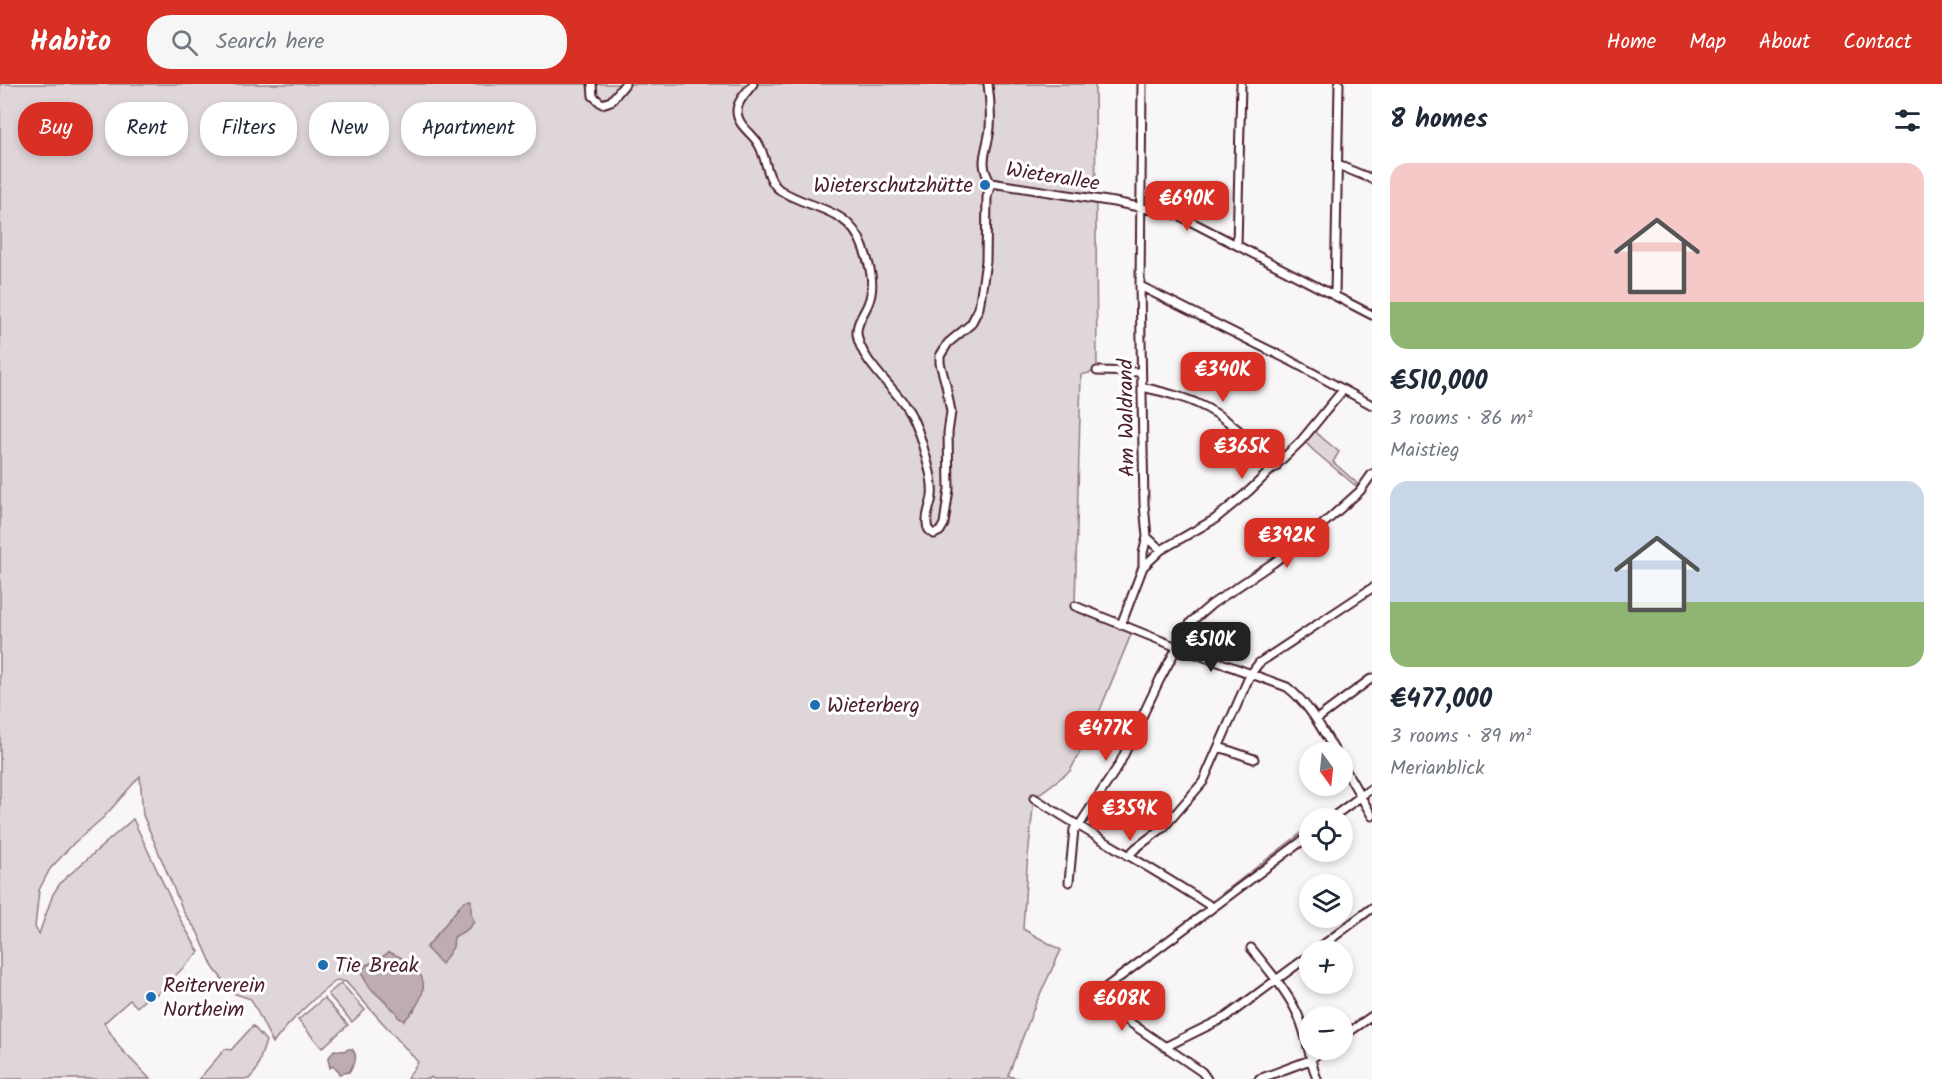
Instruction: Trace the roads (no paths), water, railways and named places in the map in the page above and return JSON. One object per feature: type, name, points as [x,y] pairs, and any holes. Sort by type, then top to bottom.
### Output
[{"type":"street","points":[[592,84],[594,99],[605,104],[625,84]]},
{"type":"street","points":[[753,84],[739,104],[738,117],[759,146],[773,184],[784,192],[828,210],[845,220],[855,230],[863,247],[872,289],[868,306],[858,326],[857,336],[884,382],[908,409],[917,430],[931,483],[932,498],[927,525],[929,531],[934,534],[940,531],[944,524],[950,480],[948,433],[951,412],[940,356],[948,343],[971,324],[979,308],[987,253],[987,197],[991,183],[985,173],[983,163],[990,122],[988,84]]},
{"type":"street","name":"Am Waldrand","points":[[1121,625],[1143,567],[1143,553],[1147,537],[1144,504],[1140,286],[1142,84]]},
{"type":"street","points":[[1237,244],[1241,84]]},
{"type":"street","points":[[1335,295],[1339,84]]},
{"type":"street","points":[[1338,165],[1372,179]]},
{"type":"street","name":"Wieterallee","points":[[991,183],[1178,215],[1372,315]]},
{"type":"street","points":[[1140,286],[1289,360],[1372,405]]},
{"type":"street","points":[[1097,371],[1141,372]]},
{"type":"street","points":[[1142,387],[1179,396],[1213,412],[1243,433],[1276,467]]},
{"type":"street","points":[[1143,567],[1161,550],[1215,519],[1276,467],[1317,424],[1343,390]]},
{"type":"street","points":[[1069,882],[1074,829],[1078,827],[1119,765],[1191,622],[1312,534],[1360,491],[1372,474]]},
{"type":"street","points":[[1147,537],[1161,550]]},
{"type":"street","points":[[1128,856],[1164,827],[1203,782],[1250,675],[1259,663],[1372,588]]},
{"type":"street","points":[[1075,606],[1250,675],[1287,687],[1299,696],[1317,719],[1330,742]]},
{"type":"street","points":[[1317,719],[1372,678]]},
{"type":"street","points":[[1219,747],[1254,759]]},
{"type":"street","points":[[1353,783],[1372,816]]},
{"type":"street","points":[[1345,808],[1372,788]]},
{"type":"street","points":[[1034,798],[1078,827],[1169,879],[1212,908]]},
{"type":"street","points":[[1207,1079],[1202,1072],[1093,997],[1299,843]]},
{"type":"street","points":[[1330,940],[1372,908]]},
{"type":"street","points":[[1251,948],[1276,980],[1299,1019]]},
{"type":"street","points":[[1165,1047],[1226,1017],[1299,963]]},
{"type":"street","points":[[1353,1029],[1372,1016]]},
{"type":"street","points":[[1259,1079],[1310,1060],[1317,1079]]},
{"type":"place","name":"Wieterschutzhütte","points":[[985,185]]},
{"type":"place","name":"Wieterberg","points":[[815,705]]},
{"type":"place","name":"Tie Break","points":[[323,965]]},
{"type":"place","name":"Reiterverein Northeim","points":[[151,997]]}]
